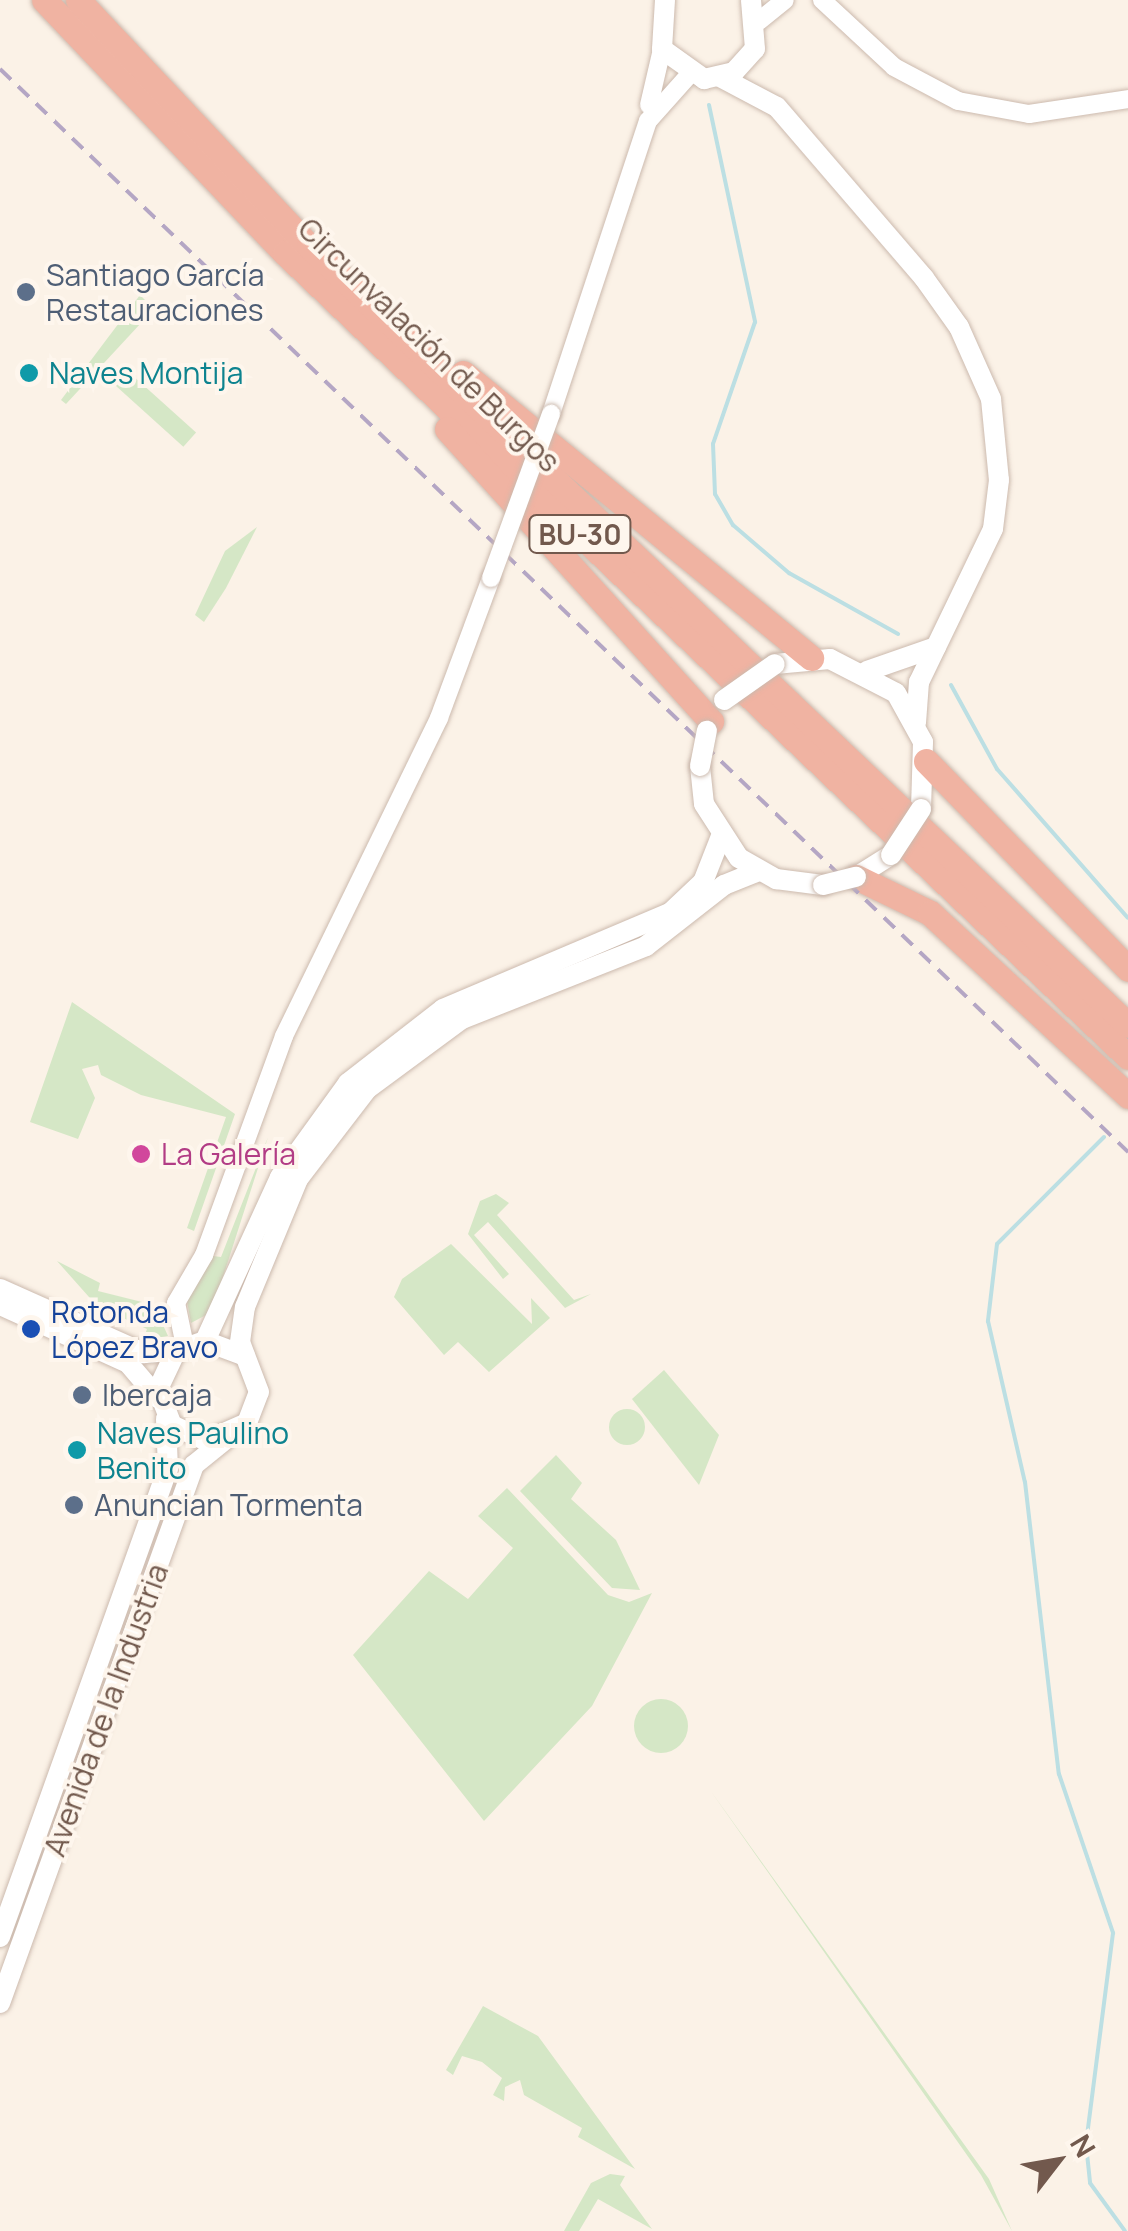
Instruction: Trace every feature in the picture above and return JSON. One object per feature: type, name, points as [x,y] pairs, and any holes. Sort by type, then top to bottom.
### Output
[{"type":"highway","name":"Circunvalación de Burgos","points":[[44,0],[1128,1058]]},
{"type":"highway","name":"Circunvalación de Burgos","points":[[78,0],[297,250],[1128,1025]]},
{"type":"highway","points":[[297,250],[811,658]]},
{"type":"highway","points":[[297,250],[714,718]]},
{"type":"highway","points":[[926,761],[1128,969]]},
{"type":"highway","points":[[856,877],[930,913],[1128,1096]]},
{"type":"main road","points":[[665,0],[662,49],[688,75],[720,78],[777,107]]},
{"type":"main road","points":[[0,1305],[128,1362],[162,1408],[196,1440],[234,1434],[259,1392],[245,1356],[241,1320],[276,1225],[318,1148],[367,1089],[445,1028],[646,946],[736,877],[758,871],[823,885],[856,877],[891,855],[921,809],[926,761],[916,724],[919,682],[942,643],[992,529],[999,480],[991,400],[932,290],[777,107],[755,49],[759,22],[751,0]]},
{"type":"main road","points":[[720,78],[755,49]]},
{"type":"main road","points":[[758,871],[721,836],[700,766],[714,718],[774,664],[811,658],[867,671],[898,667],[942,643]]},
{"type":"main road","points":[[867,671],[916,724]]},
{"type":"main road","points":[[162,1408],[189,1346],[280,1177],[348,1083],[443,1008],[671,912],[703,882],[721,836]]},
{"type":"main road","points":[[0,1289],[144,1352],[189,1346],[245,1356]]},
{"type":"main road","name":"Avenida de la Industria","points":[[0,1937],[168,1469],[162,1408]]},
{"type":"main road","name":"Avenida de la Industria","points":[[0,2004],[194,1465],[234,1434]]},
{"type":"street","points":[[759,22],[785,0]]},
{"type":"street","points":[[822,0],[894,67],[958,100],[1029,114],[1128,99]]},
{"type":"street","points":[[189,1346],[176,1303],[202,1261],[296,1010],[439,718],[551,414],[648,121],[662,49]]},
{"type":"street","points":[[648,121],[688,75]]},
{"type":"green space","points":[[140,295],[154,309],[66,404],[61,400]]},
{"type":"green space","points":[[121,365],[196,433],[183,447],[108,379]]},
{"type":"green space","points":[[257,527],[204,622],[195,615],[225,551]]},
{"type":"green space","points":[[72,1002],[235,1114],[194,1231],[187,1228],[226,1117],[141,1095],[101,1075],[98,1065],[82,1069],[95,1098],[78,1139],[30,1122]]},
{"type":"green space","points":[[268,1137],[221,1283],[206,1315],[191,1323],[187,1301],[213,1256],[221,1257]]},
{"type":"green space","points":[[496,1194],[509,1203],[497,1215],[574,1300],[591,1294],[565,1308],[488,1222],[474,1235],[509,1274],[503,1279],[468,1234],[480,1201]]},
{"type":"green space","points":[[451,1244],[532,1324],[531,1298],[550,1318],[489,1372],[458,1342],[444,1355],[394,1297],[402,1279]]},
{"type":"green space","points":[[57,1261],[100,1283],[98,1291],[154,1305],[168,1336],[143,1340],[147,1329],[97,1306]]},
{"type":"green space","points":[[664,1370],[719,1435],[699,1485],[632,1399]]},
{"type":"green space","points":[[627,1409],[640,1414],[645,1427],[640,1440],[627,1445],[614,1440],[609,1427],[614,1414]]},
{"type":"green space","points":[[556,1455],[582,1483],[571,1499],[616,1540],[640,1590],[612,1588],[520,1491]]},
{"type":"green space","points":[[507,1488],[608,1595],[629,1602],[652,1593],[592,1706],[484,1821],[353,1655],[429,1571],[468,1599],[513,1548],[478,1516]]},
{"type":"green space","points":[[661,1699],[680,1707],[688,1726],[680,1745],[661,1753],[642,1745],[634,1726],[642,1707]]},
{"type":"green space","points":[[710,1790],[989,2179],[1012,2231],[981,2175]]},
{"type":"green space","points":[[483,2006],[538,2036],[635,2169],[578,2137],[582,2128],[524,2095],[520,2080],[505,2087],[504,2101],[493,2095],[502,2078],[482,2062],[462,2056],[453,2075],[446,2070]]},
{"type":"green space","points":[[610,2174],[625,2176],[620,2185],[652,2229],[598,2199],[579,2231],[564,2231],[591,2183]]},
{"type":"waterway","points":[[709,105],[755,322],[713,444],[715,494],[733,525],[789,573],[898,634]]},
{"type":"waterway","points":[[951,685],[997,769],[1128,918]]},
{"type":"waterway","points":[[1104,1137],[997,1244],[988,1321],[1025,1482],[1059,1774],[1113,1933],[1086,2144],[1090,2183],[1125,2231]]},
{"type":"railway","points":[[0,69],[1128,1152]]},
{"type":"place","name":"Santiago García Restauraciones","points":[[26,292]]},
{"type":"place","name":"Naves Montija","points":[[29,373]]},
{"type":"place","name":"La Galería","points":[[141,1154]]},
{"type":"place","name":"Rotonda López Bravo","points":[[31,1329]]},
{"type":"place","name":"Ibercaja","points":[[82,1395]]},
{"type":"place","name":"Naves Paulino Benito","points":[[77,1450]]},
{"type":"place","name":"Anuncian Tormenta","points":[[74,1505]]}]
